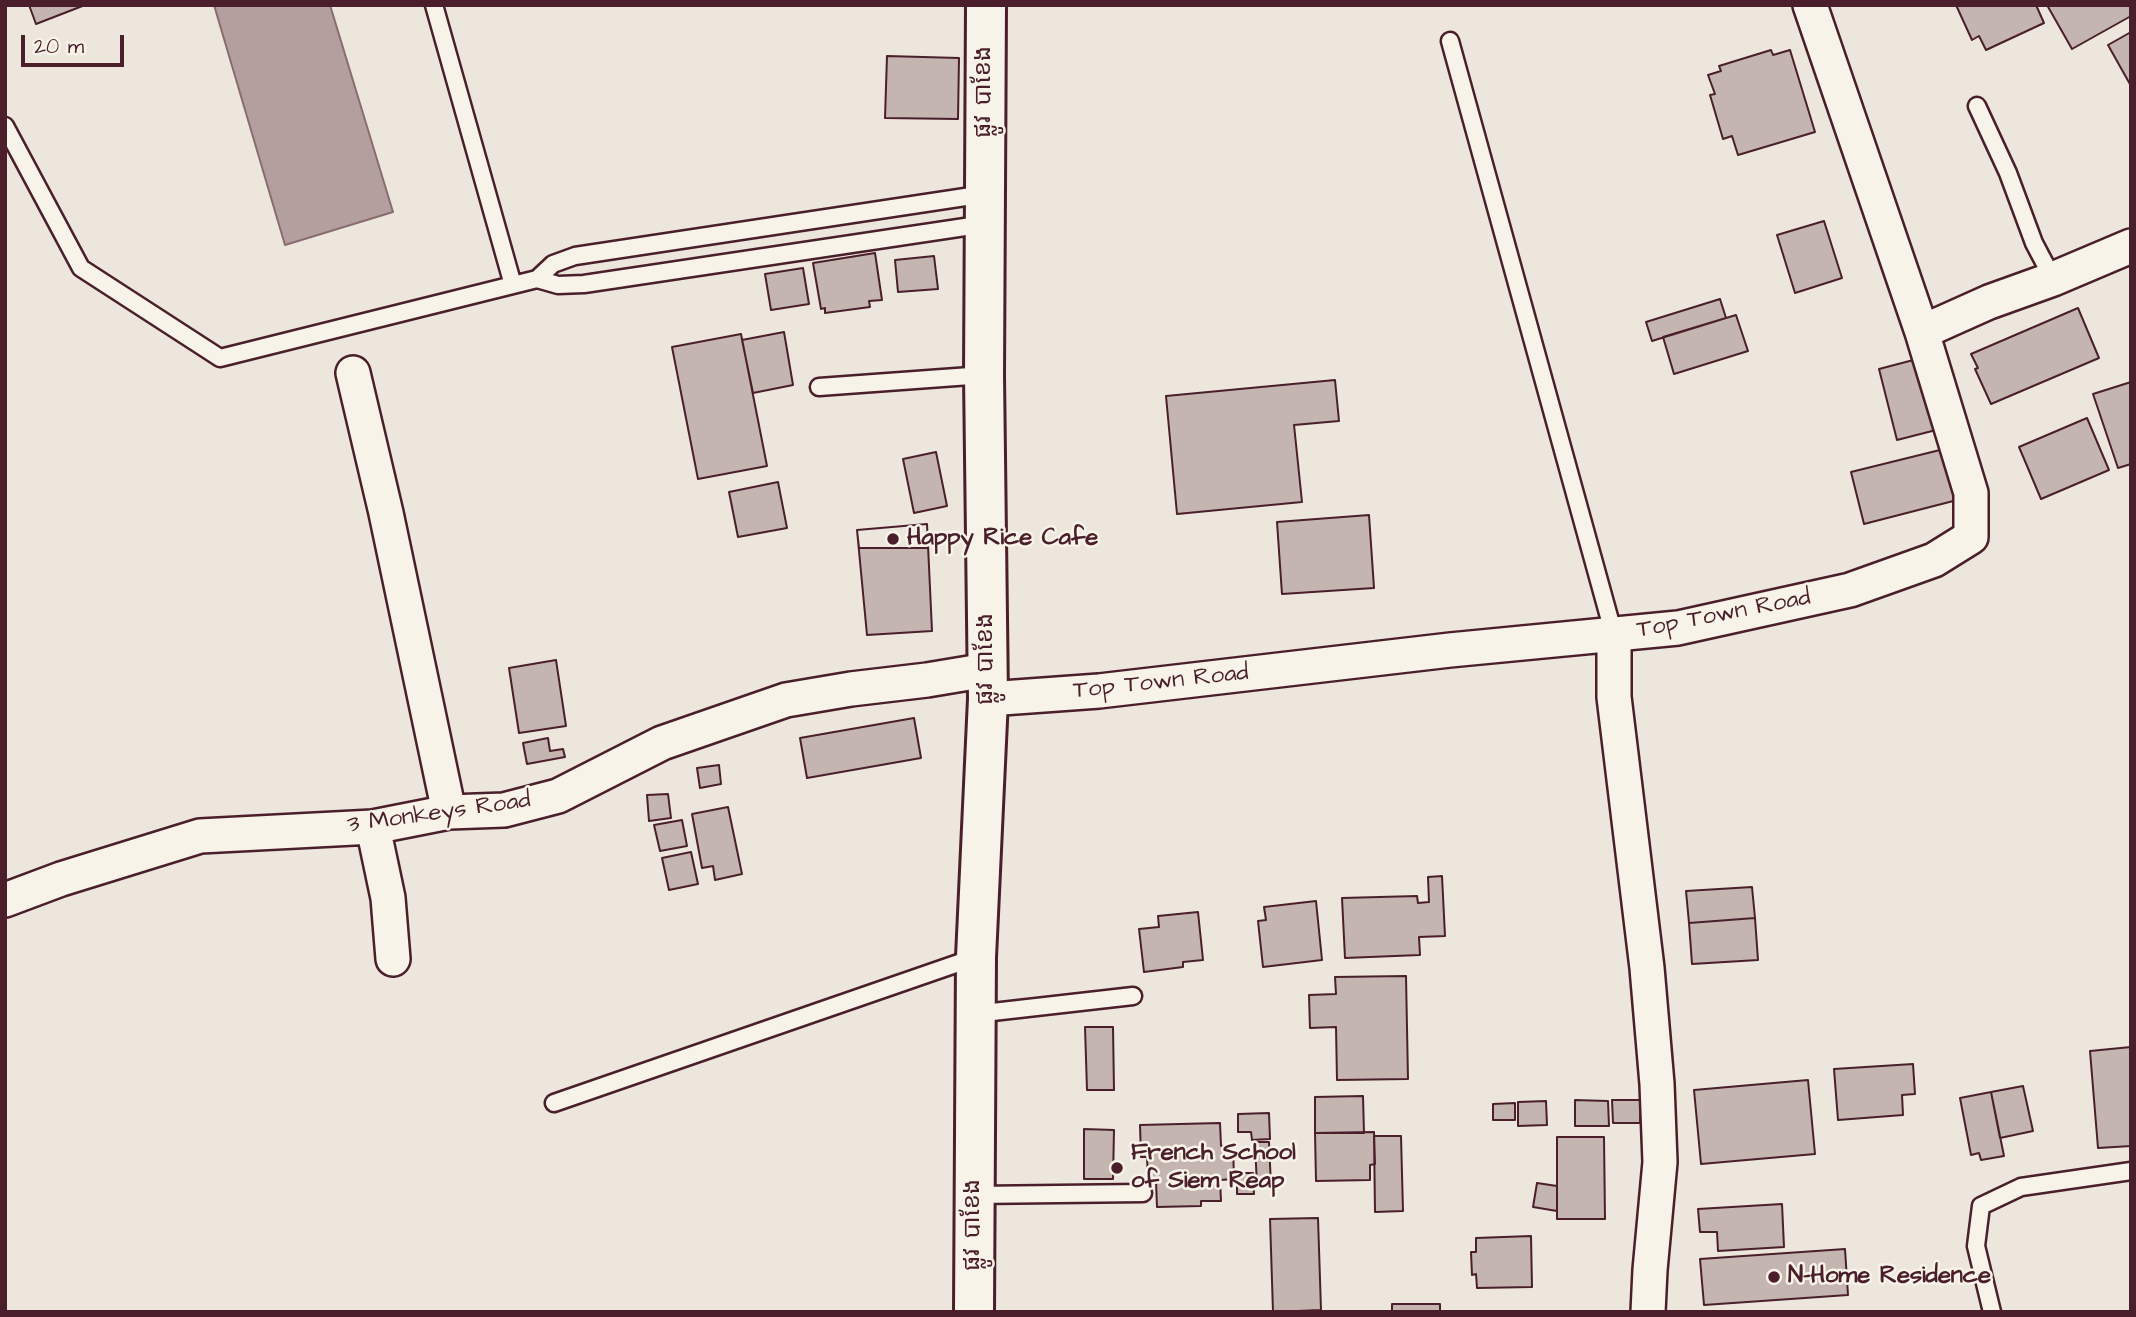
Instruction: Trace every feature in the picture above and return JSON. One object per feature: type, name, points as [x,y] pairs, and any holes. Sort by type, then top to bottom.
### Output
[{"type":"street","name":"ផ្លូវ បាខែង","points":[[974,1312],[976,957],[987,684],[984,375],[986,5]]},
{"type":"street","points":[[1810,5],[1922,332],[1989,302],[2131,246]]},
{"type":"street","name":"Top Town Road","points":[[987,684],[1100,691],[1450,650],[1678,628],[1850,590],[1934,560],[1970,537],[1971,493],[1922,332]]},
{"type":"street","points":[[353,373],[386,513],[449,812]]},
{"type":"street","points":[[1614,635],[1614,697],[1647,968],[1657,1084],[1660,1162],[1648,1312]]},
{"type":"street","name":"3 Monkeys Road","points":[[5,900],[61,879],[200,836],[373,827],[449,812],[504,810],[558,796],[662,743],[786,700],[927,680],[987,684]]},
{"type":"street","points":[[373,827],[388,898],[393,958]]},
{"type":"lane","points":[[434,5],[513,285]]},
{"type":"lane","points":[[1450,41],[1614,635]]},
{"type":"lane","points":[[1977,106],[2008,173],[2034,243],[2053,279]]},
{"type":"lane","points":[[5,126],[81,268],[220,358],[537,279],[553,264],[575,256],[985,209]]},
{"type":"lane","points":[[537,279],[558,285],[584,284],[985,209]]},
{"type":"lane","points":[[819,387],[984,375]]},
{"type":"lane","points":[[554,1103],[976,957]]},
{"type":"lane","points":[[975,1014],[1133,996]]},
{"type":"lane","points":[[1992,1312],[1976,1246],[1981,1206],[2021,1187],[2131,1171]]},
{"type":"lane","points":[[974,1195],[1143,1193]]},
{"type":"shaded area","points":[[214,5],[330,5],[393,212],[285,245]]},
{"type":"building","points":[[29,5],[85,5],[36,24]]},
{"type":"building","points":[[1956,5],[2036,5],[2044,23],[1986,50],[1979,36],[1972,40]]},
{"type":"building","points":[[2047,5],[2131,5],[2131,16],[2072,49]]},
{"type":"building","points":[[2131,32],[2131,86],[2108,45]]},
{"type":"building","points":[[1771,50],[1773,55],[1790,50],[1815,132],[1738,155],[1732,136],[1723,139],[1710,95],[1715,94],[1708,75],[1721,71],[1719,66]]},
{"type":"building","points":[[887,56],[959,58],[958,119],[885,118]]},
{"type":"building","points":[[1824,221],[1842,278],[1795,293],[1777,235]]},
{"type":"building","points":[[875,253],[882,300],[869,301],[870,307],[825,313],[825,308],[821,309],[813,263]]},
{"type":"building","points":[[934,256],[938,289],[898,292],[895,260]]},
{"type":"building","points":[[803,268],[809,304],[771,310],[765,274]]},
{"type":"building","points":[[1720,299],[1726,318],[1652,341],[1646,322]]},
{"type":"building","points":[[2078,308],[2099,358],[1991,404],[1971,354]]},
{"type":"building","points":[[1736,315],[1748,351],[1674,374],[1663,337]]},
{"type":"building","points":[[784,332],[793,385],[753,393],[742,340]]},
{"type":"building","points":[[741,334],[767,466],[698,479],[672,347]]},
{"type":"building","points":[[1921,358],[1940,429],[1897,440],[1879,369]]},
{"type":"building","points":[[1335,380],[1339,421],[1294,425],[1302,502],[1177,514],[1166,396]]},
{"type":"building","points":[[2131,382],[2131,464],[2118,468],[2093,394]]},
{"type":"building","points":[[2087,418],[2109,470],[2041,499],[2019,447]]},
{"type":"building","points":[[1948,448],[1961,499],[1864,524],[1851,472]]},
{"type":"building","points":[[936,452],[947,506],[914,513],[903,459]]},
{"type":"building","points":[[778,482],[787,528],[738,537],[729,492]]},
{"type":"building","points":[[1369,515],[1374,588],[1282,594],[1277,522]]},
{"type":"building","points":[[927,524],[932,631],[867,635],[857,530]]},
{"type":"building","name":"Happy Rice Cafe","points":[[927,524],[928,548],[859,548],[857,530]]},
{"type":"building","points":[[556,660],[566,726],[519,733],[509,668]]},
{"type":"building","points":[[914,718],[921,758],[807,778],[800,738]]},
{"type":"building","points":[[548,738],[550,751],[563,749],[565,757],[527,764],[523,743]]},
{"type":"building","points":[[719,765],[721,784],[700,788],[697,768]]},
{"type":"building","points":[[668,794],[671,818],[649,821],[647,795]]},
{"type":"building","points":[[728,807],[742,874],[715,880],[713,866],[702,868],[692,814]]},
{"type":"building","points":[[682,820],[687,846],[660,851],[654,825]]},
{"type":"building","points":[[691,852],[698,884],[669,890],[662,858]]},
{"type":"building","points":[[1442,876],[1445,936],[1419,937],[1420,955],[1345,958],[1342,898],[1417,896],[1418,903],[1429,902],[1428,877]]},
{"type":"building","points":[[1752,887],[1755,918],[1689,923],[1686,891]]},
{"type":"building","points":[[1316,901],[1322,960],[1263,967],[1258,921],[1266,920],[1264,907]]},
{"type":"building","points":[[1198,912],[1203,960],[1183,962],[1183,967],[1144,972],[1139,929],[1159,927],[1158,916]]},
{"type":"building","points":[[1755,918],[1758,960],[1692,964],[1689,923]]},
{"type":"building","points":[[1406,976],[1408,1079],[1337,1080],[1336,1027],[1310,1028],[1309,995],[1336,994],[1335,977]]},
{"type":"building","points":[[1085,1027],[1113,1027],[1114,1090],[1087,1090]]},
{"type":"building","points":[[2131,1047],[2131,1146],[2098,1148],[2090,1051]]},
{"type":"building","points":[[1913,1064],[1915,1094],[1902,1095],[1903,1115],[1838,1120],[1834,1069]]},
{"type":"building","points":[[1808,1080],[1815,1154],[1701,1164],[1694,1090]]},
{"type":"building","points":[[2023,1086],[2033,1131],[2000,1138],[1991,1092]]},
{"type":"building","points":[[1991,1092],[2004,1156],[1981,1160],[1979,1153],[1971,1155],[1960,1098]]},
{"type":"building","points":[[1363,1096],[1364,1133],[1315,1133],[1315,1097]]},
{"type":"building","points":[[1575,1100],[1608,1101],[1609,1126],[1575,1126]]},
{"type":"building","points":[[1612,1100],[1641,1100],[1640,1123],[1613,1123]]},
{"type":"building","points":[[1546,1101],[1547,1125],[1518,1126],[1518,1102]]},
{"type":"building","points":[[1515,1103],[1515,1120],[1493,1120],[1493,1104]]},
{"type":"building","points":[[1269,1113],[1270,1139],[1252,1140],[1251,1132],[1238,1132],[1238,1114]]},
{"type":"building","points":[[1220,1123],[1221,1146],[1233,1146],[1234,1179],[1220,1180],[1221,1201],[1201,1201],[1201,1206],[1157,1207],[1156,1181],[1148,1181],[1147,1157],[1141,1157],[1140,1125]]},
{"type":"building","points":[[1084,1129],[1114,1130],[1113,1179],[1084,1179]]},
{"type":"building","points":[[1374,1132],[1375,1164],[1370,1165],[1370,1180],[1316,1181],[1315,1133]]},
{"type":"building","points":[[1374,1136],[1401,1136],[1403,1211],[1375,1212]]},
{"type":"building","points":[[1557,1137],[1604,1137],[1605,1219],[1557,1219]]},
{"type":"building","points":[[1255,1142],[1269,1142],[1271,1186],[1257,1187]]},
{"type":"building","points":[[1237,1173],[1253,1173],[1254,1194],[1237,1194]]},
{"type":"building","points":[[1537,1183],[1557,1186],[1557,1211],[1533,1207]]},
{"type":"building","points":[[1782,1204],[1784,1247],[1718,1251],[1717,1232],[1700,1232],[1698,1209]]},
{"type":"building","points":[[1318,1218],[1321,1310],[1273,1312],[1270,1219]]},
{"type":"building","points":[[1531,1236],[1532,1287],[1477,1288],[1476,1274],[1472,1275],[1471,1252],[1476,1252],[1476,1238]]},
{"type":"building","name":"N-Home Residence","points":[[1845,1249],[1848,1295],[1704,1305],[1700,1259]]},
{"type":"building","points":[[1392,1304],[1440,1304],[1440,1312],[1392,1312]]},
{"type":"place","name":"Happy Rice Cafe","points":[[893,539]]},
{"type":"place","name":"French School of Siem Reap","points":[[1117,1168]]},
{"type":"place","name":"N-Home Residence","points":[[1774,1277]]}]
